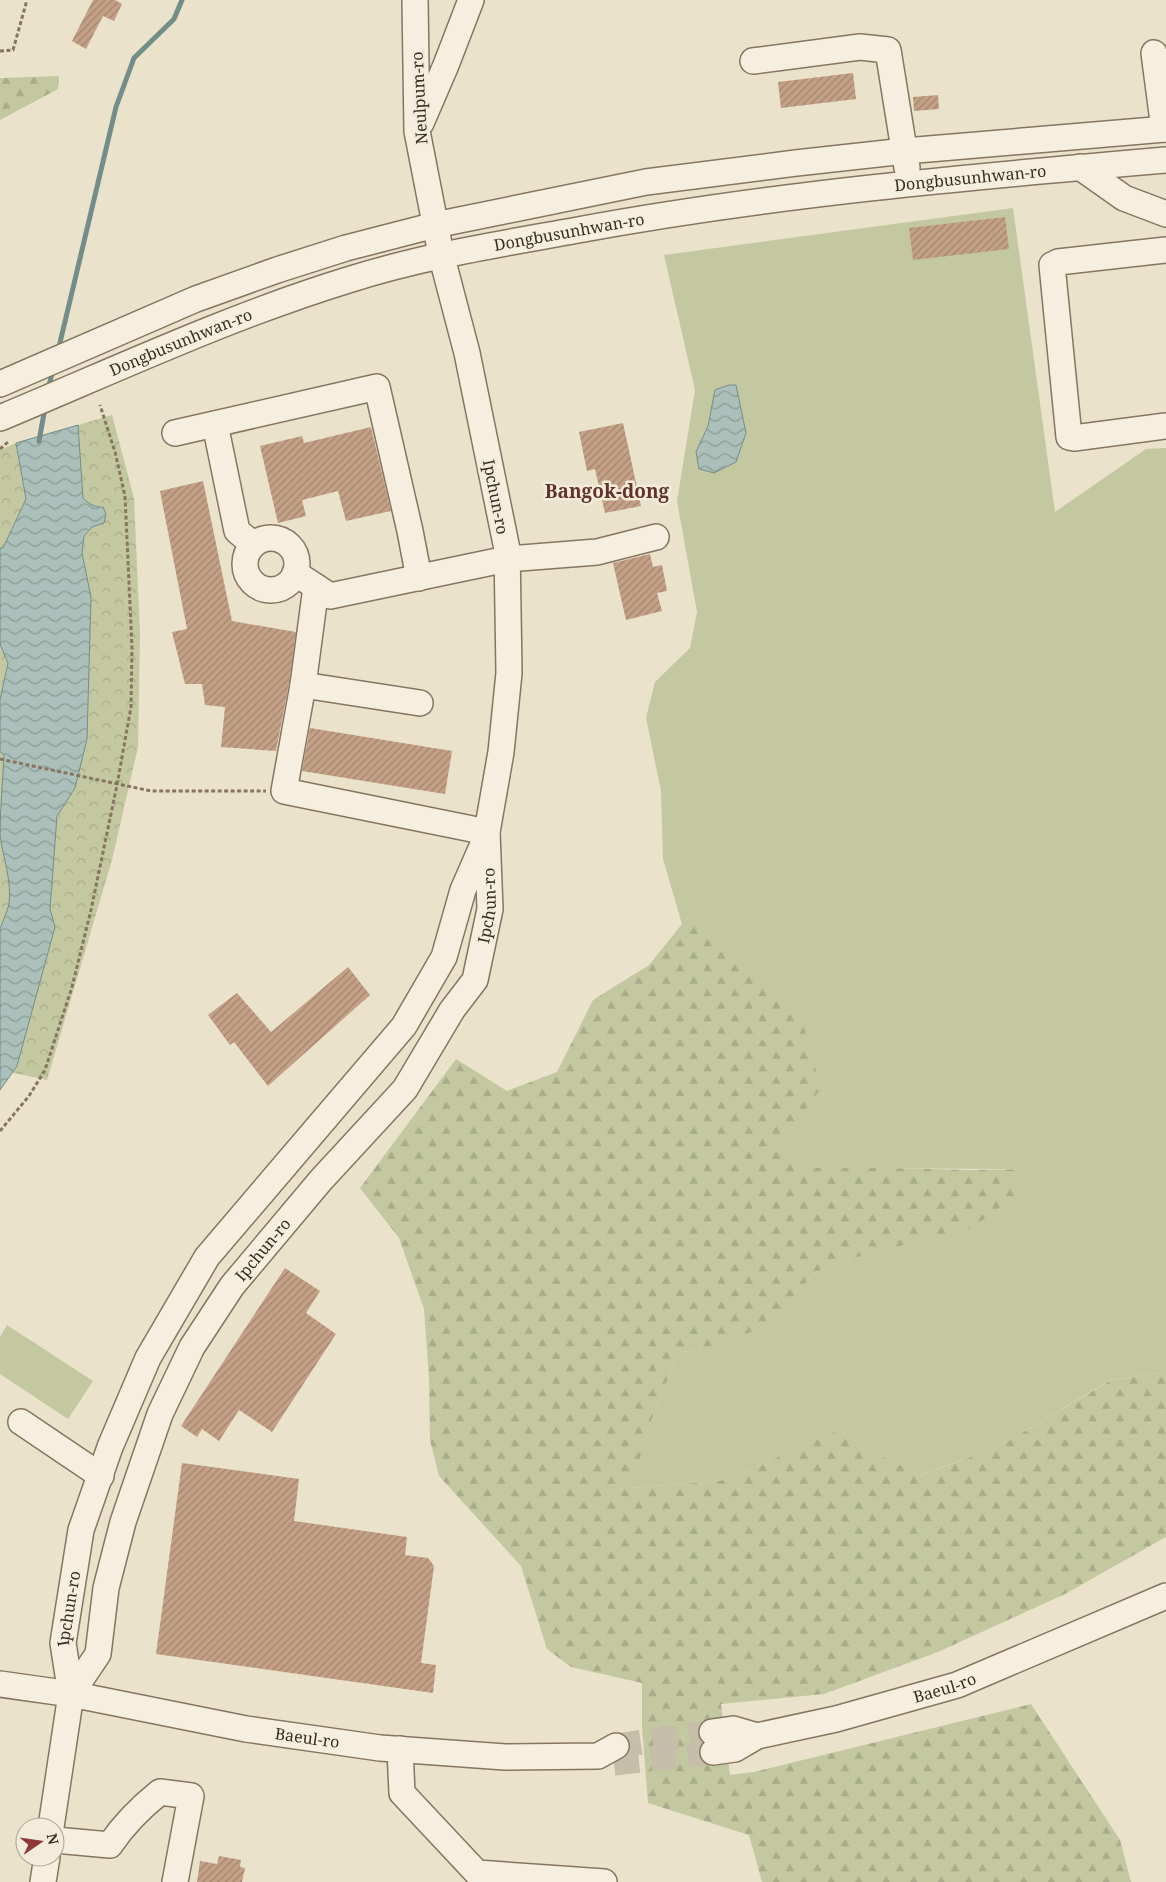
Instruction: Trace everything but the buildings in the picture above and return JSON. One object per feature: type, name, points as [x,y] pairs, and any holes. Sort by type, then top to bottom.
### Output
[{"type":"street","name":"Neulpum-ro","points":[[415,0],[417,131],[441,254]]},
{"type":"street","points":[[417,131],[446,65],[471,0]]},
{"type":"street","points":[[753,61],[860,47],[888,50],[905,151],[908,183]]},
{"type":"street","points":[[1154,53],[1165,129]]},
{"type":"street","name":"Dongbusunhwan-ro","points":[[0,384],[196,299],[346,248],[435,225],[646,182],[796,162],[1165,129]]},
{"type":"street","name":"Dongbusunhwan-ro","points":[[3,417],[206,330],[349,280],[441,254],[650,217],[806,195],[908,183],[1166,160]]},
{"type":"street","points":[[1080,167],[1124,198],[1166,214]]},
{"type":"street","points":[[1166,250],[1058,262],[1052,265],[1069,437],[1074,438],[1166,426]]},
{"type":"street","name":"Ipchun-ro","points":[[53,1817],[71,1694],[63,1643],[81,1530],[100,1476],[148,1358],[207,1256],[404,1026],[444,957],[464,890],[487,832],[501,752],[508,673],[507,559],[467,353],[441,254]]},
{"type":"street","points":[[175,433],[377,387],[419,578]]},
{"type":"street","points":[[215,424],[237,531],[253,544]]},
{"type":"street","points":[[268,537],[284,540],[291,546],[297,561],[295,573],[288,584],[280,589],[262,589],[248,578],[245,560],[247,552],[253,544],[268,537]]},
{"type":"street","points":[[295,573],[330,596],[507,559],[597,552],[656,537]]},
{"type":"street","points":[[316,587],[303,685],[284,792],[487,832]]},
{"type":"street","points":[[303,685],[420,703]]},
{"type":"street","name":"Ipchun-ro","points":[[71,1694],[98,1654],[106,1588],[123,1522],[160,1414],[192,1347],[232,1286],[322,1180],[405,1089],[452,1010],[475,980],[490,909],[487,832]]},
{"type":"street","points":[[21,1422],[100,1476]]},
{"type":"street","name":"Baeul-ro","points":[[713,1742],[733,1729],[757,1736],[836,1719],[957,1685],[1166,1596]]},
{"type":"street","name":"Baeul-ro","points":[[0,1684],[71,1694],[246,1729],[400,1749],[505,1757],[609,1755]]},
{"type":"street","points":[[400,1749],[402,1792],[477,1873],[604,1882]]},
{"type":"street","points":[[65,1841],[110,1845],[122,1827],[140,1807],[160,1792],[191,1796],[175,1882]]},
{"type":"street","points":[[43,1882],[45,1867]]},
{"type":"path","points":[[0,51],[12,50],[27,0]]},
{"type":"path","points":[[0,1131],[29,1096],[45,1070],[72,987],[91,910],[132,707],[132,648],[126,496],[115,452],[100,405]]},
{"type":"path","points":[[0,449],[8,442]]},
{"type":"path","points":[[0,759],[151,791],[284,792]]},
{"type":"green space","points":[[59,76],[58,89],[0,120],[0,78]]},
{"type":"green space","points":[[1013,208],[1055,512],[1146,449],[1166,448],[1166,1372],[1110,1380],[1000,1446],[921,1475],[875,1454],[839,1430],[726,1480],[630,1488],[652,1419],[678,1353],[712,1346],[769,1325],[815,1272],[849,1259],[1025,1169],[812,1168],[783,1146],[796,1123],[690,914],[682,924],[663,859],[661,791],[646,718],[655,682],[690,648],[697,612],[677,501],[695,390],[664,255]]},
{"type":"green space","points":[[112,415],[134,498],[140,633],[138,747],[112,860],[47,1080],[0,1070],[0,450],[16,443]]},
{"type":"green space","points":[[690,914],[803,1023],[821,1088],[796,1123],[783,1146],[812,1168],[1025,1169],[1015,1196],[973,1227],[849,1259],[815,1272],[770,1325],[712,1346],[678,1353],[652,1419],[631,1488],[726,1480],[839,1430],[875,1454],[922,1475],[1000,1446],[1111,1380],[1166,1372],[1166,1537],[1065,1594],[938,1652],[824,1694],[721,1704],[730,1775],[754,1772],[1031,1704],[1120,1840],[1131,1882],[762,1882],[749,1835],[648,1803],[642,1727],[642,1683],[571,1667],[547,1649],[521,1566],[439,1476],[430,1440],[429,1379],[424,1309],[399,1238],[360,1188],[456,1059],[507,1091],[557,1072],[593,1000],[649,965]]},
{"type":"green space","points":[[7,1325],[93,1381],[68,1419],[0,1374],[0,1337]]},
{"type":"water","points":[[729,385],[736,385],[746,433],[736,462],[714,473],[699,469],[696,452],[708,426],[715,390]]},
{"type":"water","points":[[78,425],[83,498],[92,505],[103,507],[106,514],[104,523],[92,527],[84,536],[82,553],[91,597],[87,739],[75,788],[57,816],[50,909],[55,927],[17,1066],[0,1090],[0,929],[9,904],[10,895],[0,835],[4,755],[0,752],[0,700],[8,663],[0,644],[0,548],[3,548],[26,499],[16,443]]},
{"type":"waterway","points":[[58,351],[116,107],[134,58],[174,19],[182,0]]},
{"type":"waterway","points":[[48,390],[53,369]]},
{"type":"waterway","points":[[39,441],[45,408]]},
{"type":"tunnel","points":[[616,1746],[712,1732]]},
{"type":"tunnel","points":[[614,1763],[713,1752]]},
{"type":"district","name":"Bangok-dong","points":[[607,491]]}]
